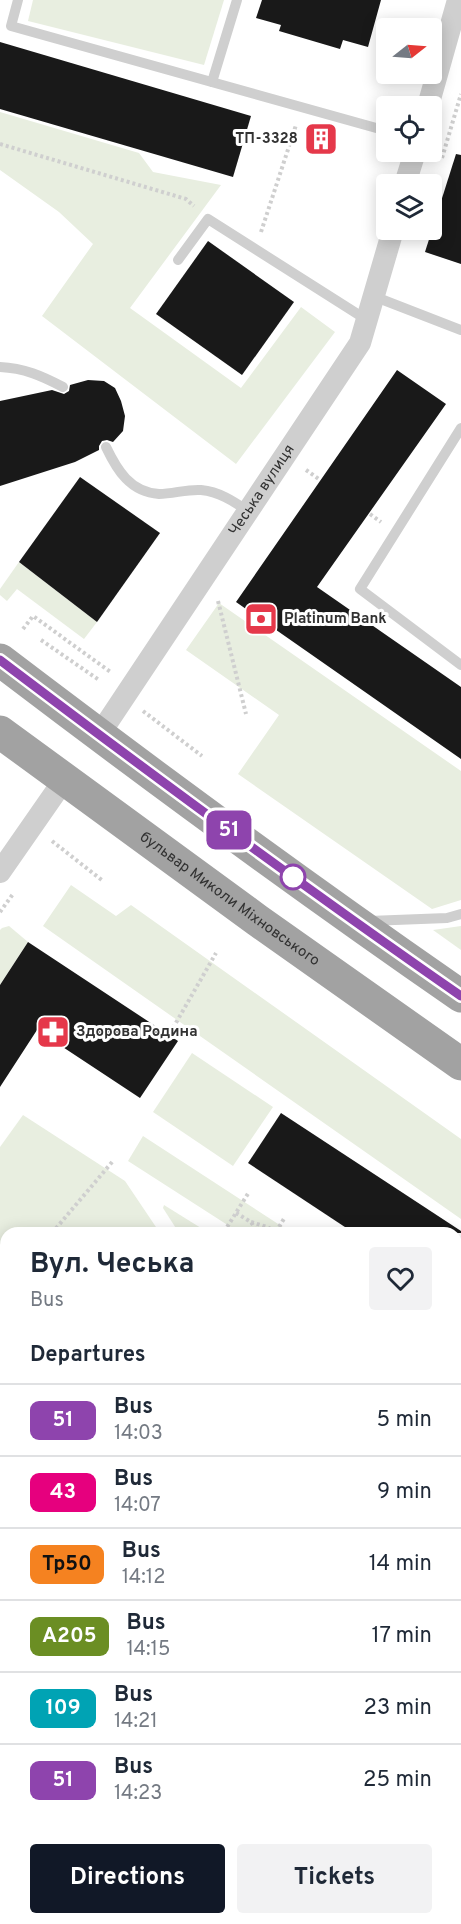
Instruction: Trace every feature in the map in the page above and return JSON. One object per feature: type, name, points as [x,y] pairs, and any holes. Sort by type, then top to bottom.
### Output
[{"type":"highway","points":[[0,660],[353,921],[461,996]]},
{"type":"highway","name":"бульвар Миколи Міхновського","points":[[0,732],[257,920],[461,1064]]},
{"type":"street","points":[[431,96],[458,0]]},
{"type":"street","name":"Чеська вулиця","points":[[99,735],[360,343],[390,240]]},
{"type":"street","points":[[0,872],[64,780]]},
{"type":"lane","points":[[18,0],[11,26],[376,128]]},
{"type":"lane","points":[[212,82],[237,0]]},
{"type":"lane","points":[[178,260],[208,219],[367,320]]},
{"type":"lane","points":[[373,296],[461,330]]},
{"type":"lane","points":[[0,367],[17,368],[41,375],[63,387]]},
{"type":"lane","points":[[461,428],[360,589],[461,665]]},
{"type":"lane","points":[[106,447],[123,478],[141,490],[160,494],[181,490],[203,490],[227,497],[248,511]]},
{"type":"lane","points":[[353,921],[447,918],[461,914]]},
{"type":"path","points":[[438,169],[461,94]]},
{"type":"path","points":[[255,249],[302,107]]},
{"type":"path","points":[[0,144],[186,200]]},
{"type":"path","points":[[300,466],[320,480]]},
{"type":"path","points":[[210,569],[246,714]]},
{"type":"path","points":[[23,629],[33,616],[131,687]]},
{"type":"path","points":[[41,640],[99,680]]},
{"type":"path","points":[[140,709],[202,756]]},
{"type":"path","points":[[46,837],[103,882]]},
{"type":"path","points":[[173,1028],[216,953]]},
{"type":"path","points":[[57,1227],[113,1161]]},
{"type":"path","points":[[227,1227],[249,1192]]},
{"type":"path","points":[[236,1213],[251,1222],[267,1227]]},
{"type":"path","points":[[280,1227],[285,1216]]},
{"type":"path","points":[[251,1222],[254,1227]]},
{"type":"shaded area","points":[[33,0],[224,0],[204,65],[28,21]]},
{"type":"shaded area","points":[[0,112],[139,153],[153,172],[221,185],[130,308],[241,388],[301,307],[335,332],[236,464],[42,316],[93,244],[59,212],[0,170]]},
{"type":"shaded area","points":[[19,562],[97,622],[84,639],[17,589],[7,601],[0,595],[0,589]]},
{"type":"shaded area","points":[[219,603],[461,771],[461,900],[432,909],[238,774],[279,715],[186,650]]},
{"type":"shaded area","points":[[71,885],[116,916],[131,905],[461,1139],[461,1219],[43,926]]},
{"type":"shaded area","points":[[9,926],[28,942],[0,985],[0,930]]},
{"type":"shaded area","points":[[461,926],[461,950],[433,930]]},
{"type":"shaded area","points":[[192,1053],[273,1107],[233,1166],[153,1112]]},
{"type":"shaded area","points":[[23,1115],[125,1181],[156,1227],[0,1227],[0,1147]]},
{"type":"shaded area","points":[[143,1136],[283,1227],[231,1227],[128,1161]]},
{"type":"shaded area","points":[[164,1205],[199,1227],[175,1227],[163,1208]]},
{"type":"building","points":[[262,0],[381,0],[368,47],[343,40],[340,49],[279,31],[281,25],[256,18]]},
{"type":"building","points":[[0,42],[251,116],[233,177],[0,109]]},
{"type":"building","name":"ТП-3328","points":[[314,123],[335,129],[329,154],[307,148]]},
{"type":"building","points":[[456,154],[461,155],[461,264],[425,252],[429,240],[442,240],[442,198]]},
{"type":"building","points":[[208,241],[294,302],[242,375],[156,314]]},
{"type":"building","points":[[397,370],[446,404],[317,587],[461,687],[461,759],[236,602]]},
{"type":"building","points":[[88,380],[104,381],[115,388],[125,416],[123,431],[113,442],[102,441],[99,450],[75,462],[0,486],[0,401],[52,390],[64,394],[69,391],[70,385]]},
{"type":"building","points":[[80,477],[160,533],[97,622],[19,562]]},
{"type":"building","points":[[28,942],[178,1041],[140,1098],[37,1030],[0,1087],[0,985]]},
{"type":"building","points":[[281,1113],[455,1227],[345,1227],[248,1163]]},
{"type":"bus line","name":"51","points":[[0,660],[335,908],[461,996]]},
{"type":"place","name":"ТП-3328","points":[[321,139]]},
{"type":"place","name":"Platinum Bank","points":[[261,619]]},
{"type":"place","name":"Здорова Родина","points":[[53,1032]]}]
